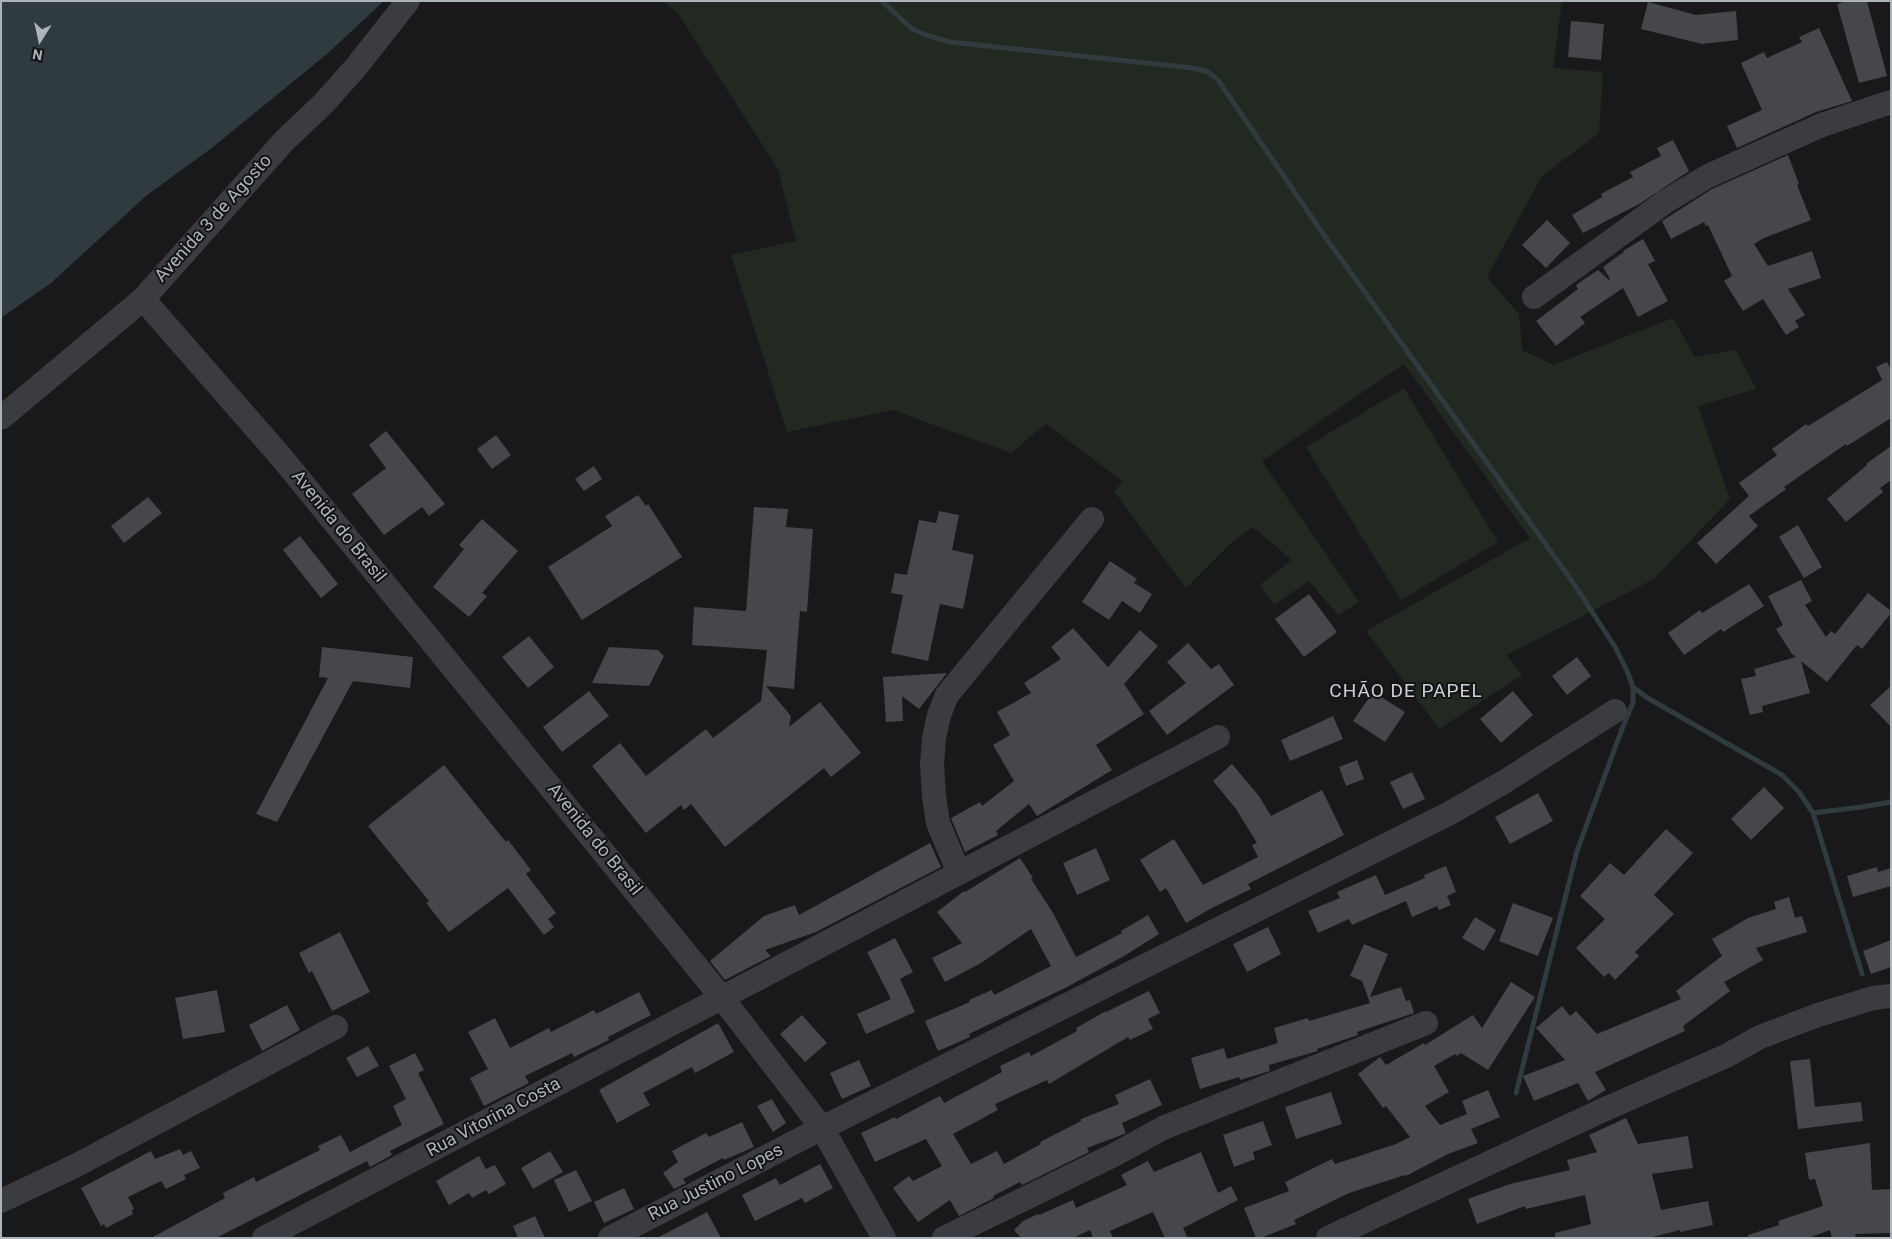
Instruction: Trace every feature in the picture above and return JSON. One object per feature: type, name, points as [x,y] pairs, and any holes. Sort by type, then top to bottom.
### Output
[{"type":"street","name":"Avenida 3 de Agosto","points":[[1,418],[143,298],[284,141],[323,104],[356,67],[408,1]]},
{"type":"street","points":[[1534,297],[1665,202],[1708,176],[1822,125],[1891,102]]},
{"type":"street","name":"Avenida do Brasil","points":[[143,298],[282,458],[723,998],[822,1128],[884,1238]]},
{"type":"street","points":[[959,874],[938,823],[934,796],[932,764],[934,738],[942,708],[947,695],[1092,519]]},
{"type":"street","name":"Rua Justino Lopes","points":[[610,1238],[822,1128],[1448,814],[1504,782],[1615,711]]},
{"type":"street","name":"Rua Vitorina Costa","points":[[264,1238],[1218,737]]},
{"type":"street","points":[[1328,1238],[1603,1110],[1726,1056],[1760,1037],[1818,1015],[1873,998],[1891,996]]},
{"type":"street","points":[[944,1238],[1114,1155],[1163,1128],[1426,1023]]},
{"type":"street","points":[[1,1201],[75,1166],[336,1027]]},
{"type":"shaded area","points":[[1,1],[384,1],[327,54],[213,147],[146,196],[51,283],[1,318]]},
{"type":"shaded area","points":[[663,1],[1562,1],[1553,68],[1603,72],[1599,133],[1542,176],[1487,277],[1519,314],[1522,350],[1553,365],[1673,318],[1695,357],[1736,350],[1756,389],[1698,406],[1730,499],[1654,579],[1507,655],[1522,675],[1439,729],[1366,631],[1530,538],[1404,364],[1262,461],[1359,602],[1338,615],[1309,581],[1274,605],[1260,585],[1292,560],[1253,527],[1232,542],[1186,588],[1114,491],[1123,482],[1046,424],[1011,453],[893,410],[787,432],[731,255],[796,241],[778,169],[677,12]]},
{"type":"shaded area","points":[[1404,388],[1498,542],[1401,600],[1306,447]]},
{"type":"building","points":[[1846,1],[1867,1],[1887,76],[1859,83],[1837,4]]},
{"type":"building","points":[[1648,2],[1696,15],[1736,11],[1738,40],[1702,44],[1641,29]]},
{"type":"building","points":[[1571,21],[1604,24],[1601,60],[1568,57]]},
{"type":"building","points":[[1819,28],[1852,101],[1816,112],[1737,148],[1727,126],[1762,110],[1741,63],[1764,52],[1767,58],[1802,42],[1799,37]]},
{"type":"building","points":[[1673,140],[1689,171],[1641,203],[1583,233],[1572,215],[1602,197],[1601,194],[1633,177],[1630,172],[1661,156],[1657,148]]},
{"type":"building","points":[[1788,155],[1799,184],[1797,185],[1811,220],[1764,238],[1754,244],[1768,266],[1812,251],[1821,278],[1788,289],[1805,315],[1795,321],[1799,327],[1786,335],[1763,299],[1743,311],[1724,281],[1732,276],[1708,225],[1706,226],[1704,222],[1671,239],[1662,221],[1712,189]]},
{"type":"building","points":[[1547,220],[1570,243],[1546,268],[1522,245]]},
{"type":"building","points":[[1643,239],[1655,261],[1648,264],[1668,301],[1638,317],[1623,288],[1580,317],[1585,323],[1556,346],[1536,321],[1578,289],[1576,285],[1598,270],[1609,280],[1603,267],[1623,251]]},
{"type":"building","points":[[1887,362],[1891,369],[1891,418],[1847,446],[1846,444],[1784,487],[1786,489],[1749,516],[1758,526],[1716,564],[1697,543],[1749,496],[1739,483],[1777,455],[1772,449],[1806,424],[1808,426],[1882,380],[1876,367]]},
{"type":"building","points":[[386,431],[445,504],[429,516],[422,507],[384,535],[352,494],[386,468],[369,445]]},
{"type":"building","points":[[496,435],[511,455],[492,469],[477,449]]},
{"type":"building","points":[[1891,446],[1891,480],[1880,488],[1883,492],[1846,522],[1827,499],[1866,464]]},
{"type":"building","points":[[594,466],[602,479],[584,491],[575,479]]},
{"type":"building","points":[[638,495],[646,506],[648,504],[682,557],[582,620],[548,567],[612,526],[605,516]]},
{"type":"building","points":[[148,497],[162,513],[124,543],[111,526]]},
{"type":"building","points":[[754,507],[788,509],[786,527],[813,529],[807,612],[800,611],[794,689],[766,686],[791,716],[789,727],[820,702],[861,753],[831,777],[824,768],[725,847],[691,804],[684,810],[681,805],[646,833],[592,766],[620,743],[646,776],[706,729],[713,738],[761,701],[767,650],[692,645],[694,607],[746,611]]},
{"type":"building","points":[[939,511],[959,515],[952,550],[974,555],[963,609],[940,604],[928,661],[891,653],[903,595],[891,593],[895,573],[907,575],[919,520],[936,523]]},
{"type":"building","points":[[482,519],[518,551],[482,593],[487,596],[469,617],[433,587],[464,549],[459,545]]},
{"type":"building","points":[[1798,525],[1822,567],[1804,578],[1779,537]]},
{"type":"building","points":[[300,536],[338,584],[321,598],[283,550]]},
{"type":"building","points":[[1110,561],[1137,579],[1134,583],[1152,594],[1140,613],[1122,601],[1109,620],[1082,602]]},
{"type":"building","points":[[1801,580],[1812,601],[1805,605],[1826,637],[1831,631],[1835,634],[1868,593],[1891,611],[1891,613],[1862,649],[1857,645],[1827,682],[1801,661],[1810,693],[1762,706],[1763,712],[1750,715],[1741,679],[1756,676],[1754,669],[1796,657],[1792,654],[1776,629],[1783,625],[1768,596]]},
{"type":"building","points":[[1749,584],[1764,606],[1723,632],[1721,629],[1684,655],[1668,633],[1700,610],[1702,613]]},
{"type":"building","points":[[1309,594],[1337,632],[1304,657],[1275,619]]},
{"type":"building","points":[[1073,628],[1108,667],[1140,630],[1158,646],[1124,684],[1144,714],[1096,745],[1112,770],[1037,816],[1029,804],[996,831],[998,835],[965,852],[951,818],[980,802],[982,806],[1014,781],[993,745],[1010,735],[997,712],[1031,693],[1024,683],[1061,659],[1051,647]]},
{"type":"building","points":[[529,636],[554,667],[528,688],[502,657]]},
{"type":"building","points":[[1188,643],[1211,669],[1219,664],[1234,685],[1167,735],[1149,711],[1186,683],[1167,662]]},
{"type":"building","points":[[322,647],[413,657],[410,688],[353,681],[277,822],[256,814],[328,678],[319,677]]},
{"type":"building","points":[[609,647],[658,650],[664,656],[649,686],[592,683]]},
{"type":"building","points":[[1577,657],[1591,676],[1567,695],[1552,676]]},
{"type":"building","points":[[947,673],[919,709],[902,696],[903,721],[886,722],[883,677]]},
{"type":"building","points":[[1891,686],[1891,727],[1870,705]]},
{"type":"building","points":[[589,691],[609,716],[562,752],[543,727]]},
{"type":"building","points":[[1513,691],[1533,715],[1501,743],[1480,719]]},
{"type":"building","points":[[1373,692],[1405,712],[1385,742],[1353,721]]},
{"type":"building","points":[[1333,716],[1343,739],[1290,761],[1281,740]]},
{"type":"building","points":[[1357,760],[1364,779],[1346,786],[1339,767]]},
{"type":"building","points":[[1232,764],[1259,796],[1271,816],[1322,790],[1344,835],[1248,884],[1251,889],[1186,923],[1166,888],[1160,892],[1140,860],[1174,839],[1203,885],[1258,857],[1252,845],[1257,843],[1236,809],[1213,781]]},
{"type":"building","points":[[444,765],[531,870],[526,874],[556,913],[548,919],[554,927],[544,935],[508,888],[449,932],[426,903],[429,901],[368,826]]},
{"type":"building","points":[[1412,772],[1425,799],[1403,809],[1390,782]]},
{"type":"building","points":[[1764,787],[1784,808],[1751,840],[1731,819]]},
{"type":"building","points":[[1538,793],[1553,821],[1510,844],[1495,817]]},
{"type":"building","points":[[1666,829],[1693,853],[1654,895],[1674,914],[1635,952],[1639,956],[1615,980],[1609,973],[1604,977],[1576,948],[1605,919],[1580,896],[1610,863],[1624,875]]},
{"type":"building","points":[[930,843],[941,867],[816,932],[765,950],[771,956],[725,980],[710,961],[764,916],[795,905],[799,915]]},
{"type":"building","points":[[1096,848],[1110,880],[1077,895],[1063,863]]},
{"type":"building","points":[[1020,858],[1053,913],[1076,957],[1122,933],[1121,931],[1148,915],[1159,934],[1124,956],[1067,987],[969,1034],[970,1037],[938,1051],[925,1021],[970,1002],[969,1000],[992,990],[994,995],[1051,966],[1031,929],[981,963],[945,982],[932,958],[962,943],[937,912],[964,891]]},
{"type":"building","points":[[1446,866],[1456,892],[1447,896],[1451,905],[1439,910],[1437,906],[1412,917],[1406,901],[1352,925],[1349,919],[1318,933],[1308,911],[1340,898],[1337,892],[1376,875],[1385,895],[1425,878],[1424,875]]},
{"type":"building","points":[[1877,867],[1878,872],[1891,868],[1891,886],[1853,897],[1847,876]]},
{"type":"building","points":[[1789,897],[1795,918],[1802,916],[1807,932],[1756,948],[1763,960],[1724,982],[1730,991],[1683,1026],[1685,1031],[1595,1072],[1606,1090],[1588,1101],[1578,1083],[1534,1101],[1523,1076],[1565,1060],[1536,1028],[1562,1006],[1570,1016],[1576,1011],[1597,1034],[1681,999],[1676,991],[1722,956],[1712,939],[1748,918],[1776,909],[1774,902]]},
{"type":"building","points":[[1513,903],[1553,918],[1538,956],[1499,941]]},
{"type":"building","points":[[1475,917],[1496,930],[1484,951],[1462,938]]},
{"type":"building","points":[[1268,927],[1281,954],[1247,972],[1233,944]]},
{"type":"building","points":[[340,932],[370,992],[332,1011],[312,971],[309,973],[299,953]]},
{"type":"building","points":[[895,938],[913,972],[900,979],[915,1012],[866,1034],[857,1014],[891,999],[867,952]]},
{"type":"building","points":[[1891,940],[1891,967],[1871,974],[1863,951]]},
{"type":"building","points":[[1364,944],[1388,954],[1370,997],[1401,987],[1406,1001],[1410,1000],[1414,1013],[1357,1032],[1358,1035],[1317,1049],[1318,1051],[1269,1065],[1270,1071],[1240,1080],[1239,1077],[1200,1089],[1191,1058],[1224,1048],[1227,1059],[1278,1043],[1274,1028],[1308,1018],[1309,1021],[1370,1003],[1362,981],[1350,976]]},
{"type":"building","points":[[1511,982],[1535,997],[1488,1070],[1461,1053],[1457,1056],[1455,1054],[1434,1066],[1449,1092],[1425,1106],[1440,1125],[1467,1114],[1462,1101],[1488,1090],[1500,1117],[1471,1129],[1478,1143],[1448,1154],[1406,1176],[1349,1193],[1294,1220],[1296,1224],[1261,1238],[1256,1238],[1244,1208],[1289,1191],[1285,1182],[1332,1159],[1335,1164],[1396,1144],[1410,1137],[1386,1106],[1383,1108],[1358,1074],[1380,1057],[1386,1065],[1424,1043],[1425,1045],[1473,1015],[1482,1028]]},
{"type":"building","points":[[217,990],[225,1032],[183,1039],[175,998]]},
{"type":"building","points":[[1149,991],[1160,1013],[1148,1019],[1153,1029],[1130,1040],[1128,1037],[1049,1084],[1047,1080],[995,1104],[998,1110],[953,1134],[971,1164],[997,1151],[1004,1164],[1041,1144],[1040,1142],[1081,1121],[1081,1119],[1119,1104],[1115,1095],[1150,1079],[1162,1105],[1122,1123],[1126,1133],[1087,1148],[1089,1152],[1022,1185],[1020,1182],[959,1216],[950,1200],[918,1222],[893,1188],[909,1176],[913,1181],[942,1166],[926,1139],[875,1162],[861,1133],[895,1117],[896,1119],[940,1096],[944,1103],[1002,1072],[1000,1066],[1029,1052],[1031,1056],[1077,1031],[1076,1028],[1106,1011]]},
{"type":"building","points":[[639,992],[651,1015],[608,1037],[609,1040],[574,1057],[572,1053],[525,1076],[529,1083],[484,1106],[470,1078],[488,1069],[468,1032],[495,1018],[510,1048],[549,1028],[551,1032],[594,1010],[596,1014]]},
{"type":"building","points":[[287,1005],[300,1030],[262,1051],[249,1025]]},
{"type":"building","points":[[802,1015],[827,1043],[805,1062],[780,1034]]},
{"type":"building","points":[[718,1023],[734,1052],[695,1073],[692,1067],[643,1093],[650,1105],[617,1123],[599,1090]]},
{"type":"building","points":[[368,1046],[379,1066],[357,1077],[346,1058]]},
{"type":"building","points":[[415,1053],[424,1070],[418,1073],[444,1124],[390,1151],[392,1155],[370,1167],[367,1161],[216,1238],[151,1238],[225,1198],[223,1193],[254,1177],[256,1182],[320,1150],[318,1146],[341,1135],[350,1152],[402,1125],[393,1106],[406,1099],[389,1066]]},
{"type":"building","points":[[1810,1059],[1815,1107],[1861,1102],[1863,1121],[1798,1129],[1790,1061]]},
{"type":"building","points":[[859,1060],[871,1086],[842,1099],[830,1073]]},
{"type":"building","points":[[1331,1092],[1342,1124],[1296,1139],[1285,1107]]},
{"type":"building","points":[[772,1099],[786,1123],[773,1132],[757,1106]]},
{"type":"building","points":[[1626,1118],[1638,1144],[1688,1136],[1693,1168],[1652,1174],[1661,1210],[1708,1201],[1713,1225],[1680,1232],[1680,1230],[1649,1238],[1555,1238],[1555,1233],[1591,1224],[1585,1195],[1526,1209],[1525,1206],[1477,1224],[1468,1199],[1510,1184],[1570,1170],[1567,1160],[1597,1152],[1589,1135]]},
{"type":"building","points":[[1263,1121],[1272,1145],[1253,1152],[1255,1159],[1234,1167],[1223,1135]]},
{"type":"building","points":[[742,1122],[754,1147],[724,1160],[723,1158],[683,1179],[686,1183],[674,1189],[663,1173],[678,1162],[672,1151],[706,1133],[709,1137]]},
{"type":"building","points":[[1870,1143],[1872,1190],[1891,1189],[1891,1233],[1855,1234],[1856,1238],[1832,1238],[1830,1230],[1808,1238],[1748,1238],[1748,1235],[1779,1225],[1778,1221],[1823,1206],[1815,1179],[1809,1180],[1805,1153]]},
{"type":"building","points":[[180,1149],[183,1155],[191,1151],[200,1168],[184,1175],[186,1179],[166,1189],[161,1181],[128,1197],[134,1209],[132,1210],[133,1214],[106,1228],[104,1224],[101,1226],[81,1188],[151,1151],[155,1159]]},
{"type":"building","points":[[550,1151],[563,1172],[533,1189],[521,1168]]},
{"type":"building","points":[[1201,1152],[1218,1193],[1231,1186],[1238,1200],[1183,1228],[1188,1238],[1165,1238],[1153,1212],[1110,1231],[1113,1238],[1093,1238],[1090,1230],[1073,1238],[1021,1238],[1014,1230],[1023,1221],[1073,1200],[1076,1208],[1127,1185],[1121,1175],[1148,1161],[1154,1172]]},
{"type":"building","points":[[479,1156],[486,1169],[495,1165],[506,1184],[489,1194],[486,1190],[472,1198],[469,1193],[449,1205],[436,1181]]},
{"type":"building","points":[[820,1164],[833,1188],[805,1203],[802,1198],[755,1221],[742,1195],[776,1178],[780,1185]]},
{"type":"building","points":[[576,1170],[592,1201],[569,1212],[554,1180]]},
{"type":"building","points":[[624,1188],[634,1209],[604,1223],[594,1202]]},
{"type":"building","points":[[707,1212],[721,1238],[657,1238]]},
{"type":"building","points":[[535,1216],[545,1238],[518,1238],[513,1226]]},
{"type":"waterway","points":[[882,1],[912,29],[950,42],[1193,68],[1208,72],[1218,80],[1326,238],[1572,581],[1615,647],[1633,687],[1646,697],[1782,775],[1799,792],[1813,813],[1862,974]]},
{"type":"waterway","points":[[1516,1093],[1577,851],[1633,703],[1633,687]]},
{"type":"waterway","points":[[1813,813],[1891,802]]},
{"type":"district","name":"CHÃO DE PAPEL","points":[[1406,692]]}]
